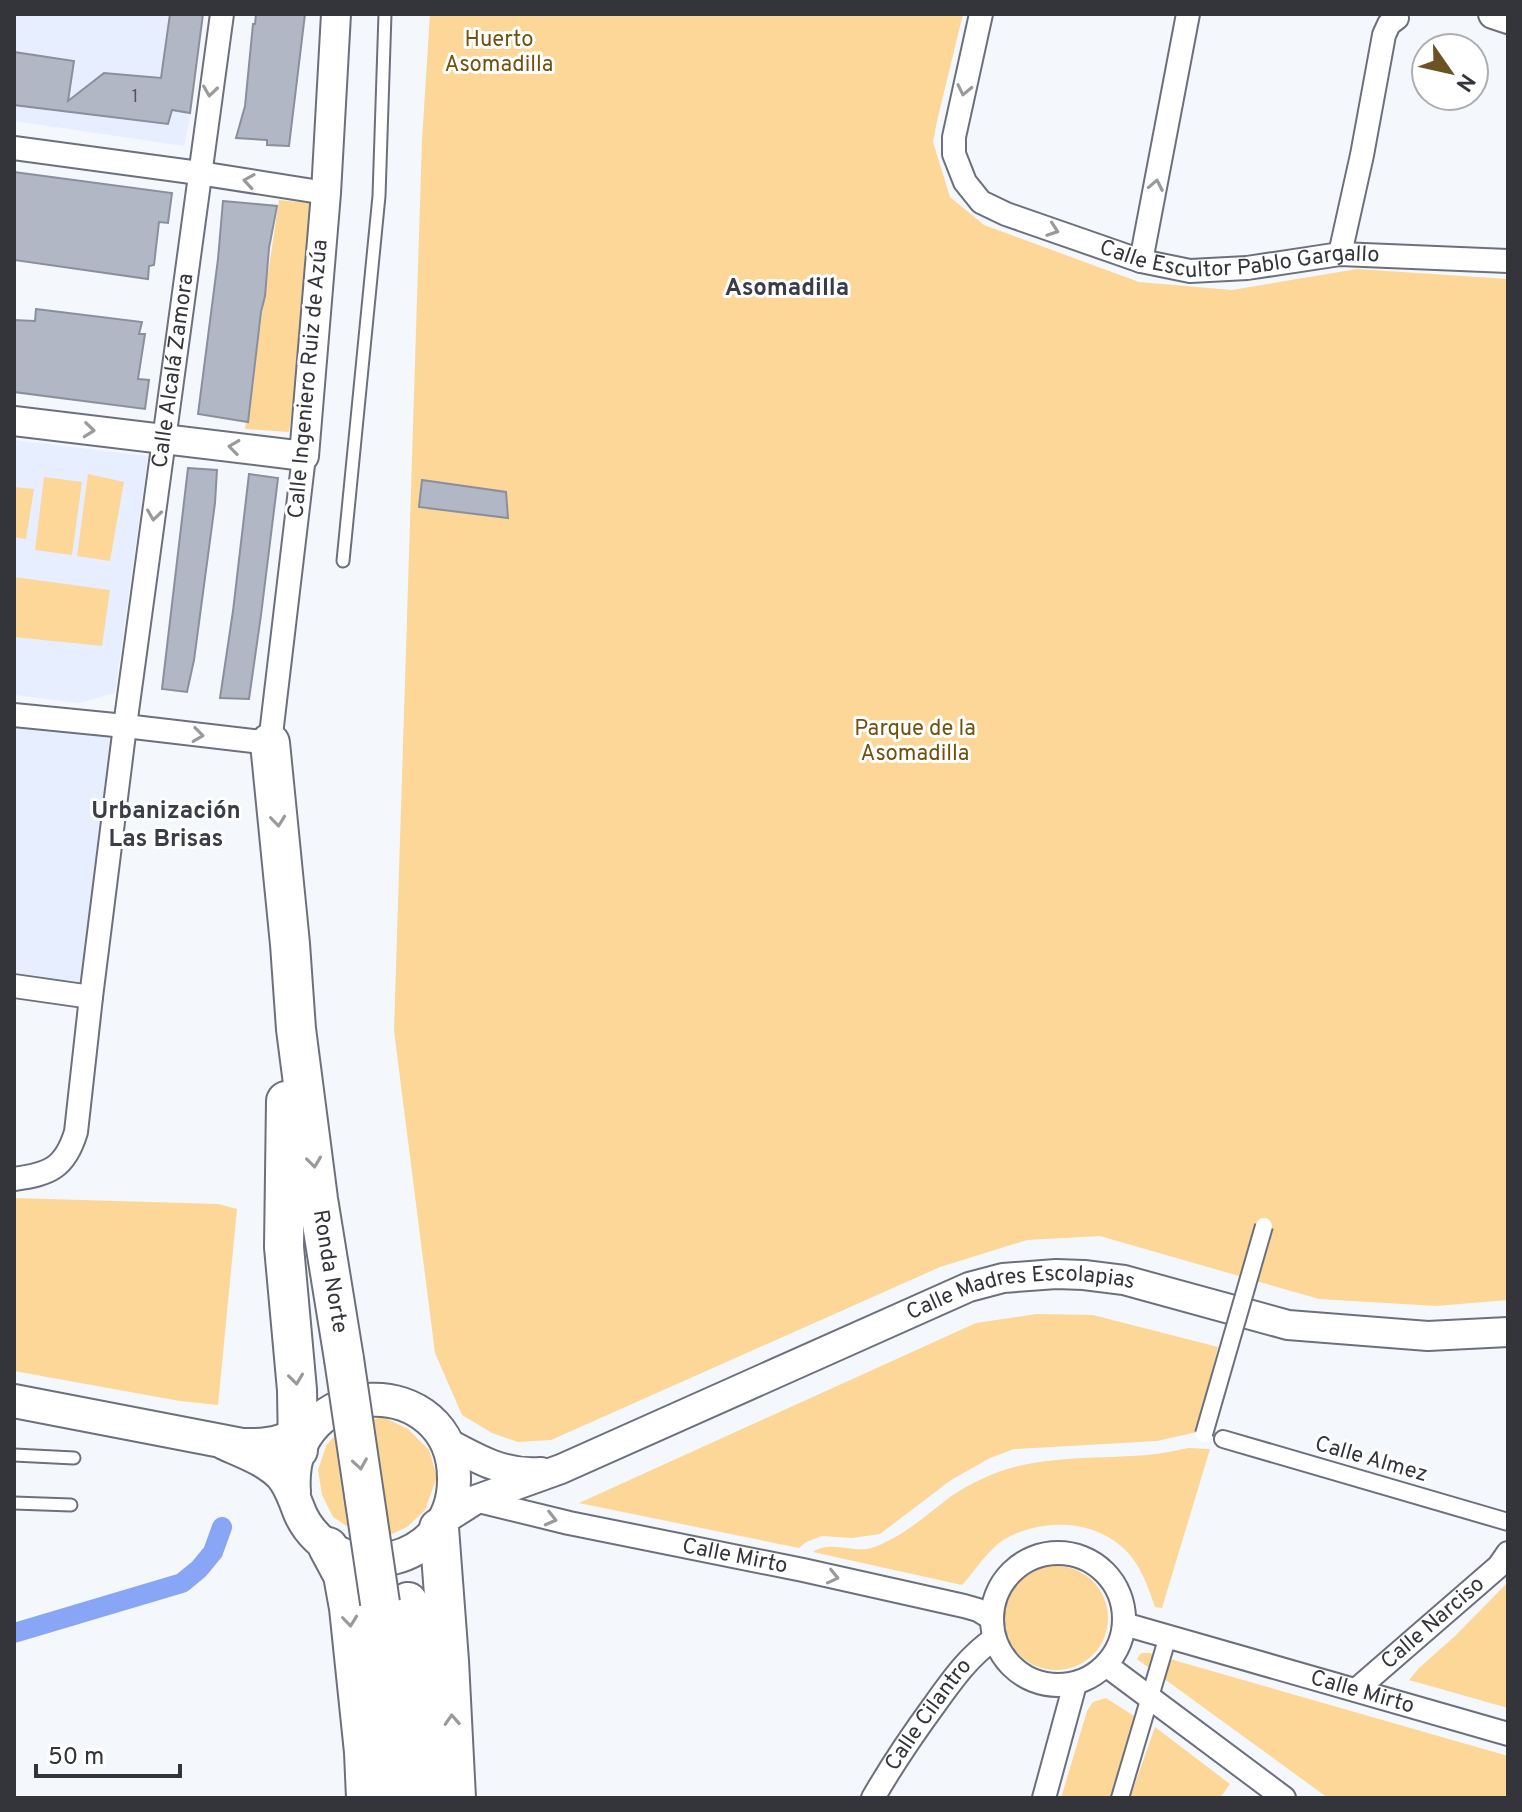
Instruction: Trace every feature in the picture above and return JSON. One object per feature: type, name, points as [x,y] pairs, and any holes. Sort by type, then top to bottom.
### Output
[{"type":"highway","name":"Ronda Norte","points":[[270,743],[296,1029],[318,1199],[344,1359],[424,1756],[426,1798]]},
{"type":"highway","points":[[296,1029],[287,1077],[284,1247],[304,1436]]},
{"type":"highway","points":[[442,1524],[456,1798]]},
{"type":"highway","points":[[328,1547],[343,1575],[349,1608],[366,1798]]},
{"type":"highway","name":"Ronda Norte","points":[[394,1602],[392,1721],[396,1798]]},
{"type":"main road","points":[[364,1399],[401,1403],[418,1411],[432,1423],[446,1442],[452,1457],[454,1488],[451,1504],[442,1524],[417,1548],[400,1557],[381,1560],[345,1556],[328,1547],[305,1523],[294,1492],[294,1463],[304,1436],[329,1412],[364,1399]]},
{"type":"main road","points":[[14,1401],[224,1443],[271,1444],[304,1436]]},
{"type":"main road","points":[[224,1443],[275,1470],[294,1492]]},
{"type":"street","name":"Calle Alcalá Zamora","points":[[14,1179],[36,1176],[59,1165],[71,1150],[76,1132],[125,726],[222,14]]},
{"type":"street","name":"Calle Ingeniero Ruiz de Azúa","points":[[270,743],[304,456],[326,193],[336,14]]},
{"type":"street","name":"Calle Escultor Pablo Gargallo","points":[[981,14],[954,137],[954,154],[965,182],[981,202],[1006,214],[1141,261],[1190,271],[1247,268],[1340,254],[1508,261]]},
{"type":"street","points":[[1141,261],[1188,14]]},
{"type":"street","points":[[1493,14],[1508,19]]},
{"type":"street","points":[[1340,254],[1384,35],[1389,24],[1397,18]]},
{"type":"street","points":[[14,148],[326,193]]},
{"type":"street","points":[[14,421],[304,456]]},
{"type":"street","points":[[14,715],[270,743]]},
{"type":"street","points":[[14,986],[91,997]]},
{"type":"street","points":[[1204,1434],[1264,1226]]},
{"type":"street","name":"Calle Madres Escolapias","points":[[442,1524],[475,1500],[561,1469],[969,1287],[1003,1278],[1056,1274],[1124,1280],[1288,1325],[1428,1336],[1508,1332]]},
{"type":"street","name":"Calle Almez","points":[[1223,1439],[1508,1522]]},
{"type":"street","name":"Calle Madres Escolapias","points":[[446,1442],[488,1464],[518,1473],[561,1469]]},
{"type":"street","name":"Calle Mirto","points":[[475,1500],[569,1523],[964,1606],[978,1610],[992,1628]]},
{"type":"street","points":[[1051,1553],[1070,1554],[1088,1560],[1104,1571],[1116,1586],[1124,1624],[1118,1646],[1106,1665],[1075,1684],[1054,1686],[1034,1682],[1017,1672],[1003,1657],[992,1628],[994,1599],[1015,1568],[1032,1558],[1051,1553]]},
{"type":"street","name":"Calle Narciso","points":[[1356,1690],[1499,1566],[1508,1553]]},
{"type":"street","name":"Calle Mirto","points":[[1124,1624],[1508,1734]]},
{"type":"street","name":"Calle Cilantro","points":[[873,1798],[901,1751],[981,1647],[992,1628]]},
{"type":"street","points":[[1120,1798],[1168,1636]]},
{"type":"street","points":[[1106,1665],[1269,1794]]},
{"type":"street","points":[[1044,1798],[1075,1684]]},
{"type":"lane","points":[[343,561],[379,196],[385,14]]},
{"type":"lane","points":[[14,1455],[74,1458]]},
{"type":"lane","points":[[14,1503],[71,1505]]},
{"type":"shaded area","points":[[14,14],[203,14],[184,146],[14,121]]},
{"type":"shaded area","points":[[14,440],[148,456],[115,693],[79,703],[14,695]]},
{"type":"shaded area","points":[[14,726],[106,734],[114,742],[83,978],[77,984],[14,974]]},
{"type":"green space","name":"Parque de la Asomadilla","points":[[430,14],[963,14],[933,142],[950,197],[984,225],[1139,282],[1232,290],[1357,269],[1508,279],[1508,1300],[1436,1306],[1319,1299],[1100,1236],[1027,1240],[940,1267],[551,1440],[518,1442],[492,1433],[462,1415],[435,1353],[394,1031],[422,140]]},
{"type":"green space","points":[[279,200],[320,204],[289,432],[245,429]]},
{"type":"green space","points":[[88,474],[124,482],[110,561],[77,556]]},
{"type":"green space","points":[[44,477],[82,482],[72,555],[35,550]]},
{"type":"green space","points":[[14,487],[34,489],[26,539],[14,537]]},
{"type":"green space","points":[[14,577],[110,590],[102,646],[14,637]]},
{"type":"green space","points":[[14,1198],[218,1204],[237,1209],[218,1405],[14,1371]]},
{"type":"green space","points":[[1037,1314],[1093,1315],[1218,1347],[1197,1432],[1157,1441],[1014,1449],[990,1458],[951,1480],[880,1534],[852,1538],[822,1536],[799,1548],[579,1503],[976,1323]]},
{"type":"green space","points":[[383,1417],[408,1429],[429,1450],[437,1477],[425,1510],[407,1527],[378,1536],[353,1530],[333,1517],[322,1495],[318,1470],[326,1446],[342,1427]]},
{"type":"green space","points":[[1188,1448],[1210,1449],[1162,1608],[1155,1607],[1142,1574],[1122,1547],[1095,1531],[1080,1527],[1049,1525],[1019,1532],[987,1554],[962,1585],[813,1552],[826,1547],[867,1549],[880,1545],[967,1487],[1014,1467],[1043,1461],[1147,1455]]},
{"type":"green space","points":[[1056,1566],[1076,1570],[1099,1589],[1108,1618],[1104,1638],[1085,1661],[1056,1670],[1036,1666],[1013,1647],[1004,1618],[1008,1598],[1027,1575]]},
{"type":"green space","points":[[1508,1582],[1508,1708],[1409,1680],[1419,1668]]},
{"type":"green space","points":[[1141,1653],[1508,1756],[1508,1798],[1328,1798],[1137,1659]]},
{"type":"green space","points":[[1106,1698],[1134,1716],[1111,1798],[1061,1798],[1087,1711],[1093,1702]]},
{"type":"green space","points":[[1155,1727],[1230,1784],[1220,1798],[1130,1798]]},
{"type":"building","points":[[170,14],[203,14],[190,113],[172,110],[168,124],[14,105],[14,52],[74,61],[68,101],[104,73],[161,78]]},
{"type":"building","points":[[256,14],[305,14],[289,146],[267,145],[267,140],[236,138],[245,106]]},
{"type":"building","points":[[14,172],[172,193],[168,223],[159,222],[154,265],[149,266],[148,279],[14,260]]},
{"type":"building","points":[[223,201],[277,206],[248,422],[198,414]]},
{"type":"building","points":[[36,309],[142,322],[139,334],[145,334],[138,379],[149,380],[145,409],[14,392],[14,320],[35,321]]},
{"type":"building","points":[[188,468],[217,470],[194,660],[187,692],[162,689]]},
{"type":"building","points":[[249,474],[278,478],[261,615],[249,699],[220,698],[233,611]]},
{"type":"building","points":[[422,480],[506,492],[508,518],[419,507]]},
{"type":"waterway","points":[[14,1633],[182,1583],[213,1552],[222,1527]]},
{"type":"district","name":"Asomadilla","points":[[787,289]]},
{"type":"district","name":"Urbanización Las Brisas","points":[[166,826]]},
{"type":"park label","name":"Huerto Asomadilla","points":[[499,52]]}]
